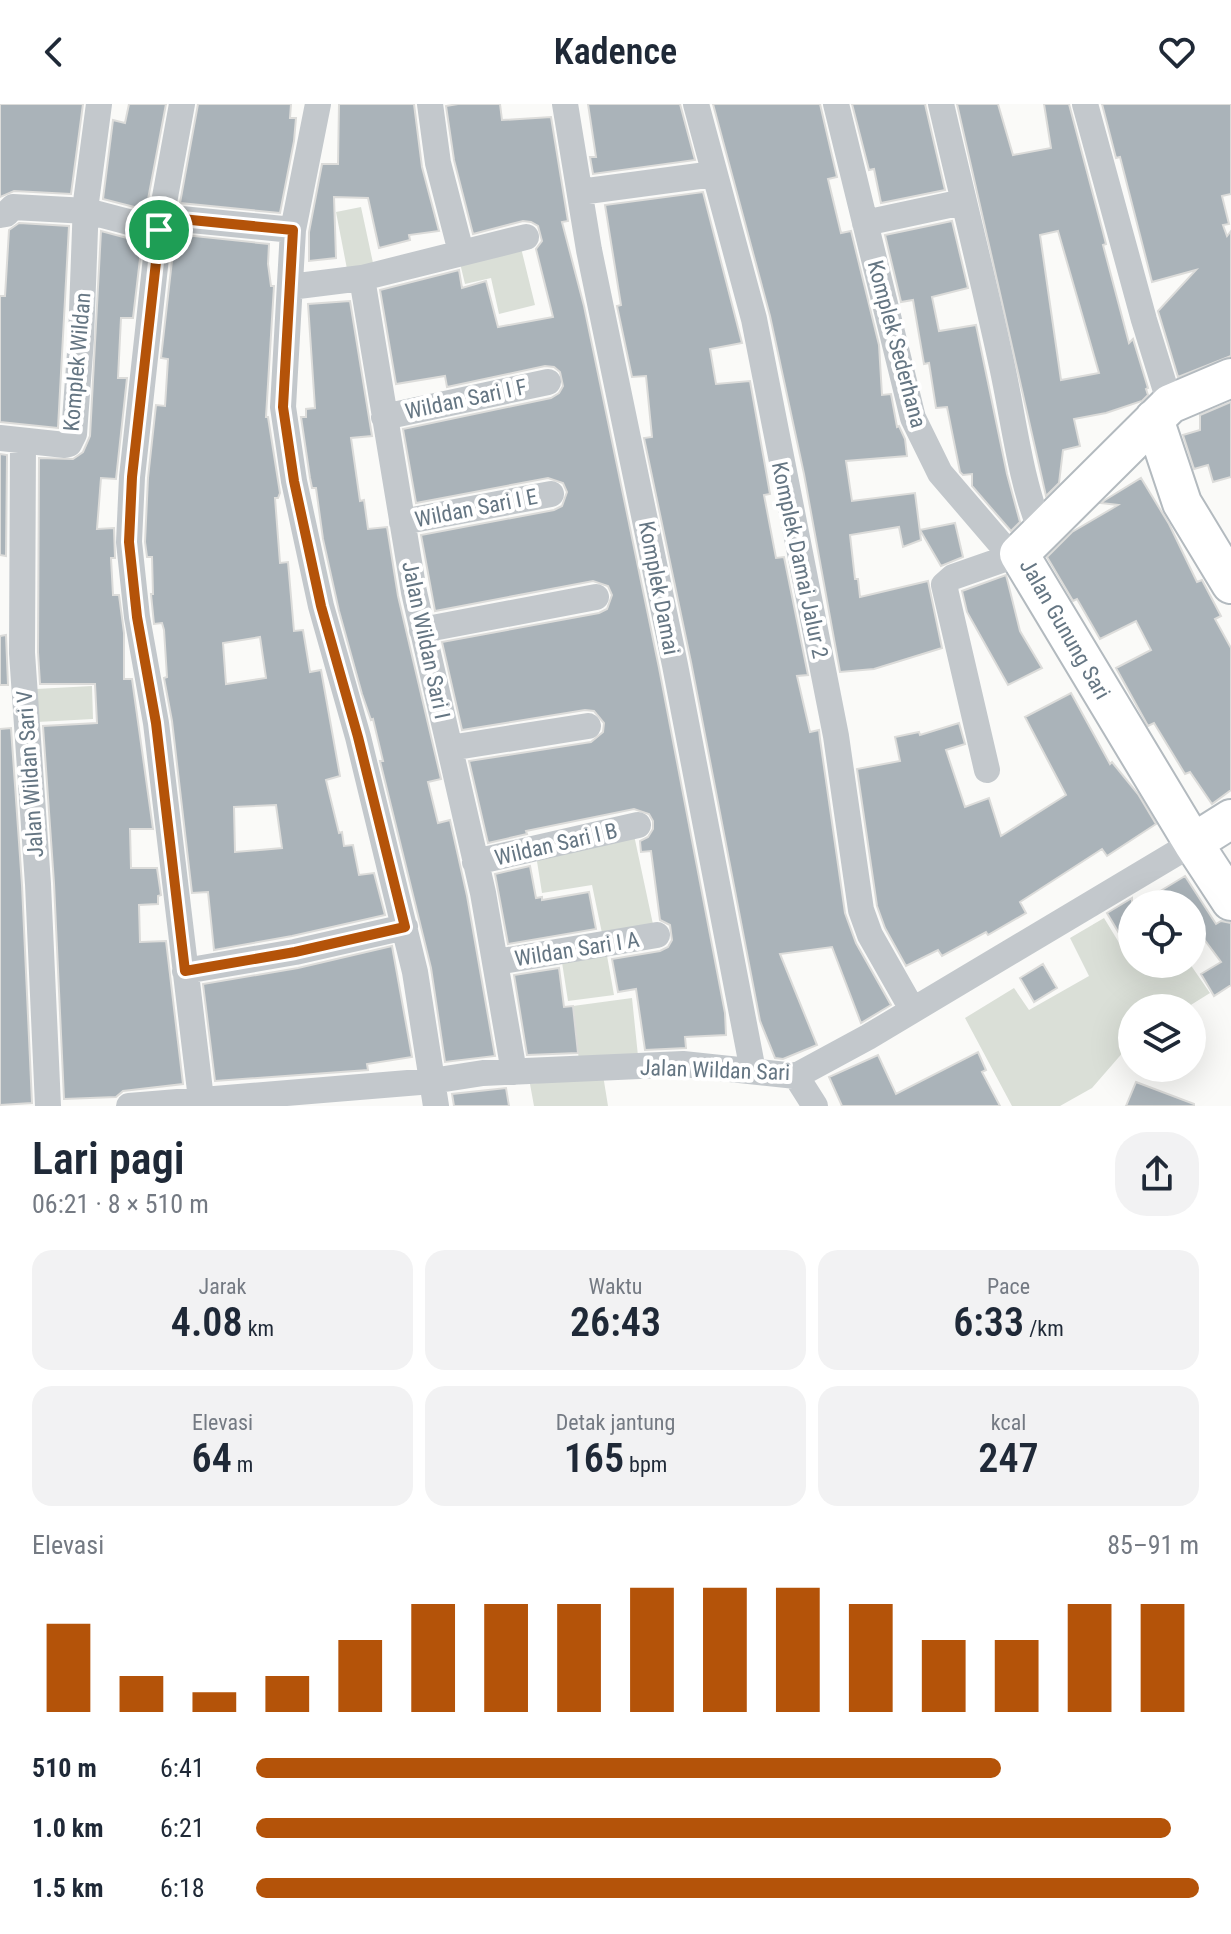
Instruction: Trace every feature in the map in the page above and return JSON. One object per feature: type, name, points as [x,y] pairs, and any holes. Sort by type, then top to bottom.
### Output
[{"type":"street","name":"Komplek Wildan","points":[[12,440],[65,445],[69,444],[74,434],[86,202],[99,104]]},
{"type":"street","points":[[182,104],[160,223],[132,477],[129,542],[137,617],[156,723],[201,1099]]},
{"type":"street","points":[[318,104],[293,230],[283,407],[294,481],[321,606],[358,737],[415,972],[434,1094]]},
{"type":"street","points":[[430,104],[438,163],[461,252]]},
{"type":"street","name":"Komplek Damai","points":[[565,104],[589,250],[672,651],[753,1071]]},
{"type":"street","name":"Komplek Damai Jalur 2","points":[[696,104],[754,319],[836,736],[861,910],[870,935],[912,1009]]},
{"type":"street","name":"Komplek Sederhana","points":[[836,104],[913,418],[940,473],[1024,548]]},
{"type":"street","points":[[941,104],[983,277],[1024,485],[1024,548],[953,577],[944,585],[987,770]]},
{"type":"street","points":[[1085,104],[1144,320],[1182,503],[1231,584]]},
{"type":"street","points":[[580,192],[714,174]]},
{"type":"street","points":[[865,223],[963,202]]},
{"type":"street","points":[[0,215],[13,207],[87,211],[160,223],[293,230]]},
{"type":"street","points":[[290,287],[362,278],[526,237]]},
{"type":"street","name":"Jalan Wildan Sari I","points":[[362,278],[422,630],[497,962],[514,1072]]},
{"type":"street","name":"Jalan Gunung Sari","points":[[1231,378],[1162,412],[1024,548],[1193,843],[1231,901]]},
{"type":"street","name":"Wildan Sari I F","points":[[384,417],[548,382]]},
{"type":"street","name":"Jalan Wildan Sari V","points":[[12,440],[48,1106]]},
{"type":"street","name":"Wildan Sari I E","points":[[402,522],[551,494]]},
{"type":"street","points":[[422,630],[596,597]]},
{"type":"street","points":[[450,748],[588,726]]},
{"type":"street","points":[[1193,843],[1231,819]]},
{"type":"street","name":"Wildan Sari I B","points":[[475,862],[638,825]]},
{"type":"street","name":"Jalan Wildan Sari","points":[[129,1106],[201,1099],[296,1100],[434,1094],[483,1073],[683,1064],[796,1076],[868,1037],[1193,843]]},
{"type":"street","points":[[185,971],[295,952],[405,927]]},
{"type":"street","name":"Wildan Sari I A","points":[[497,962],[657,935]]},
{"type":"street","points":[[796,1076],[815,1106]]},
{"type":"shaded area","points":[[361,207],[373,263],[347,269],[336,212]]},
{"type":"shaded area","points":[[521,248],[535,305],[499,314],[491,278],[465,284],[460,263]]},
{"type":"shaded area","points":[[92,686],[93,719],[37,722],[36,689]]},
{"type":"shaded area","points":[[634,835],[654,929],[603,938],[592,885],[542,893],[536,855]]},
{"type":"shaded area","points":[[1104,918],[1118,941],[1118,978],[1200,978],[1210,993],[1206,996],[1118,994],[1118,1058],[1092,1088],[1060,1106],[1012,1106],[965,1018],[1014,988],[1029,1010],[1089,976],[1070,938]]},
{"type":"shaded area","points":[[606,950],[614,995],[568,1001],[561,956]]},
{"type":"shaded area","points":[[632,998],[638,1056],[579,1061],[573,1006]]},
{"type":"shaded area","points":[[603,1075],[608,1106],[534,1106],[530,1084]]},
{"type":"building","points":[[0,104],[83,104],[71,194],[14,191],[0,197]]},
{"type":"building","points":[[129,104],[166,104],[146,210],[103,199],[113,120],[125,123]]},
{"type":"building","points":[[198,104],[291,104],[290,118],[296,118],[294,141],[280,213],[180,203]]},
{"type":"building","points":[[339,104],[414,104],[422,167],[439,231],[409,235],[410,240],[379,248],[368,198],[334,197],[336,258],[309,261],[309,232],[322,164],[338,164]]},
{"type":"building","points":[[500,104],[502,120],[551,117],[568,221],[562,222],[584,306],[659,668],[725,1013],[726,1035],[685,1037],[686,1048],[645,1050],[636,989],[618,992],[612,959],[660,951],[668,947],[672,940],[670,925],[660,920],[651,851],[641,852],[640,841],[648,837],[653,829],[649,814],[634,809],[526,831],[527,834],[488,843],[469,761],[591,742],[603,732],[604,723],[594,711],[585,710],[462,730],[442,642],[599,613],[607,609],[612,595],[608,586],[593,581],[435,611],[421,535],[554,510],[562,506],[567,492],[563,483],[548,478],[416,503],[403,429],[551,398],[563,386],[560,372],[554,367],[545,366],[447,387],[445,376],[396,384],[380,290],[459,270],[462,288],[486,281],[498,327],[553,317],[536,249],[542,241],[538,226],[523,221],[473,234],[454,160],[446,106]]},
{"type":"building","points":[[588,104],[680,104],[695,160],[593,174],[590,157],[596,157]]},
{"type":"building","points":[[713,104],[820,104],[837,177],[828,179],[841,233],[851,231],[879,345],[882,395],[891,394],[897,427],[905,439],[907,456],[846,461],[852,501],[915,493],[921,540],[903,547],[899,527],[850,535],[855,579],[858,579],[860,597],[928,581],[942,648],[874,669],[840,672],[804,474],[770,316]]},
{"type":"building","points":[[852,104],[925,104],[945,190],[881,203],[874,169],[869,170]]},
{"type":"building","points":[[957,104],[998,104],[1013,155],[1051,148],[1044,104],[1069,104],[1129,343],[1133,339],[1148,388],[1148,395],[1142,401],[1074,419],[1080,446],[1063,450],[1059,483],[1046,496]],"holes":[[[1058,231],[1099,373],[1061,380],[1040,235]]]},
{"type":"building","points":[[1102,104],[1231,104],[1231,194],[1222,196],[1229,224],[1223,225],[1227,236],[1231,231],[1231,356],[1178,377],[1158,311],[1196,270],[1152,282],[1120,157],[1116,158]]},
{"type":"building","points":[[703,192],[742,343],[710,349],[716,384],[750,381],[770,494],[764,495],[776,558],[784,557],[808,675],[797,676],[810,732],[819,730],[845,913],[856,943],[891,1005],[861,1023],[832,947],[780,954],[817,1045],[783,1059],[775,1058],[760,1021],[644,438],[652,437],[646,376],[632,377],[617,306],[621,305],[605,205]]},
{"type":"building","points":[[952,221],[968,288],[932,297],[939,331],[976,325],[1020,522],[1011,531],[972,486],[972,474],[963,475],[960,472],[947,407],[936,408],[929,363],[924,364],[913,300],[901,302],[885,235]]},
{"type":"building","points":[[19,223],[69,226],[58,428],[0,422],[0,296],[5,296],[9,230]]},
{"type":"building","points":[[101,231],[142,242],[133,318],[121,318],[118,378],[127,378],[116,479],[101,478],[97,529],[114,528],[115,558],[111,558],[113,595],[119,595],[124,633],[124,679],[132,679],[153,829],[130,829],[131,868],[157,868],[161,895],[158,896],[158,904],[139,905],[140,942],[166,941],[183,1084],[123,1091],[116,1097],[64,1099],[43,726],[97,723],[95,684],[40,684],[39,458],[73,459],[83,452],[90,436]]},
{"type":"building","points":[[175,234],[269,244],[268,264],[271,286],[274,286],[266,417],[280,493],[275,498],[280,563],[288,562],[294,631],[303,630],[310,672],[321,670],[340,776],[326,780],[339,833],[342,832],[344,846],[353,845],[359,875],[374,873],[385,915],[214,950],[208,892],[192,893],[164,678],[167,677],[164,630],[162,623],[154,624],[152,557],[147,557],[145,542],[156,405],[165,406],[168,359],[161,358]],"holes":[[[260,637],[266,678],[226,684],[223,643]],[[276,805],[282,848],[235,852],[234,807]]]},
{"type":"building","points":[[350,301],[372,436],[351,438],[360,501],[364,500],[368,529],[387,527],[398,596],[441,779],[428,782],[438,823],[450,820],[467,896],[495,1056],[445,1062],[431,968],[380,761],[383,761],[373,719],[362,694],[339,611],[323,539],[316,488],[312,488],[310,478],[301,417],[306,417],[306,409],[315,408],[308,304]]},
{"type":"building","points":[[1231,402],[1231,477],[1213,482],[1208,465],[1194,469],[1183,435],[1200,430],[1200,415]]},
{"type":"building","points":[[0,454],[7,455],[6,556],[0,555]]},
{"type":"building","points":[[1141,478],[1169,524],[1197,582],[1202,580],[1221,616],[1215,619],[1231,648],[1231,790],[1212,804],[1190,772],[1185,774],[1154,723],[1148,726],[1116,668],[1151,650],[1136,621],[1100,639],[1047,557],[1072,532],[1118,505],[1101,503]]},
{"type":"building","points":[[955,523],[963,557],[941,566],[920,530]]},
{"type":"building","points":[[1006,575],[1020,631],[1042,668],[1008,685],[967,612],[962,591]]},
{"type":"building","points":[[6,635],[8,685],[0,685],[0,636]]},
{"type":"building","points":[[1071,693],[1110,764],[1112,762],[1138,794],[1156,824],[1107,856],[1102,849],[1020,902],[1026,913],[988,935],[986,932],[942,956],[938,950],[906,966],[877,906],[857,769],[900,761],[895,737],[919,732],[920,735],[959,723],[965,744],[946,750],[965,807],[989,798],[1001,836],[1066,795],[1025,717]]},
{"type":"building","points":[[11,728],[32,1103],[0,1105],[0,729]]},
{"type":"building","points":[[530,866],[536,898],[542,897],[542,900],[589,892],[596,929],[508,944],[495,874]]},
{"type":"building","points":[[1185,876],[1194,890],[1162,890]]},
{"type":"building","points":[[1118,906],[1118,931],[1107,913]]},
{"type":"building","points":[[1206,909],[1216,924],[1221,921],[1231,923],[1231,985],[1214,996],[1203,978],[1206,978],[1206,971],[1221,962],[1206,942]]},
{"type":"building","points":[[392,946],[412,1057],[367,1064],[368,1070],[215,1081],[203,984],[298,968]]},
{"type":"building","points":[[1043,964],[1057,988],[1034,1002],[1020,978]]},
{"type":"building","points":[[559,968],[564,1007],[573,1006],[578,1053],[527,1055],[514,975]]},
{"type":"building","points":[[978,1052],[986,1070],[982,1072],[1000,1106],[842,1106],[829,1077],[878,1055],[896,1094]]},
{"type":"building","points":[[1136,1082],[1194,1104],[1194,1106],[1126,1106]]},
{"type":"building","points":[[506,1088],[509,1106],[454,1106],[452,1094]]},
{"type":"route","points":[[161,217],[293,230],[283,407],[294,481],[321,606],[358,737],[405,927],[295,952],[185,971],[156,723],[137,617],[129,542],[132,477],[159,230],[161,217]]}]
